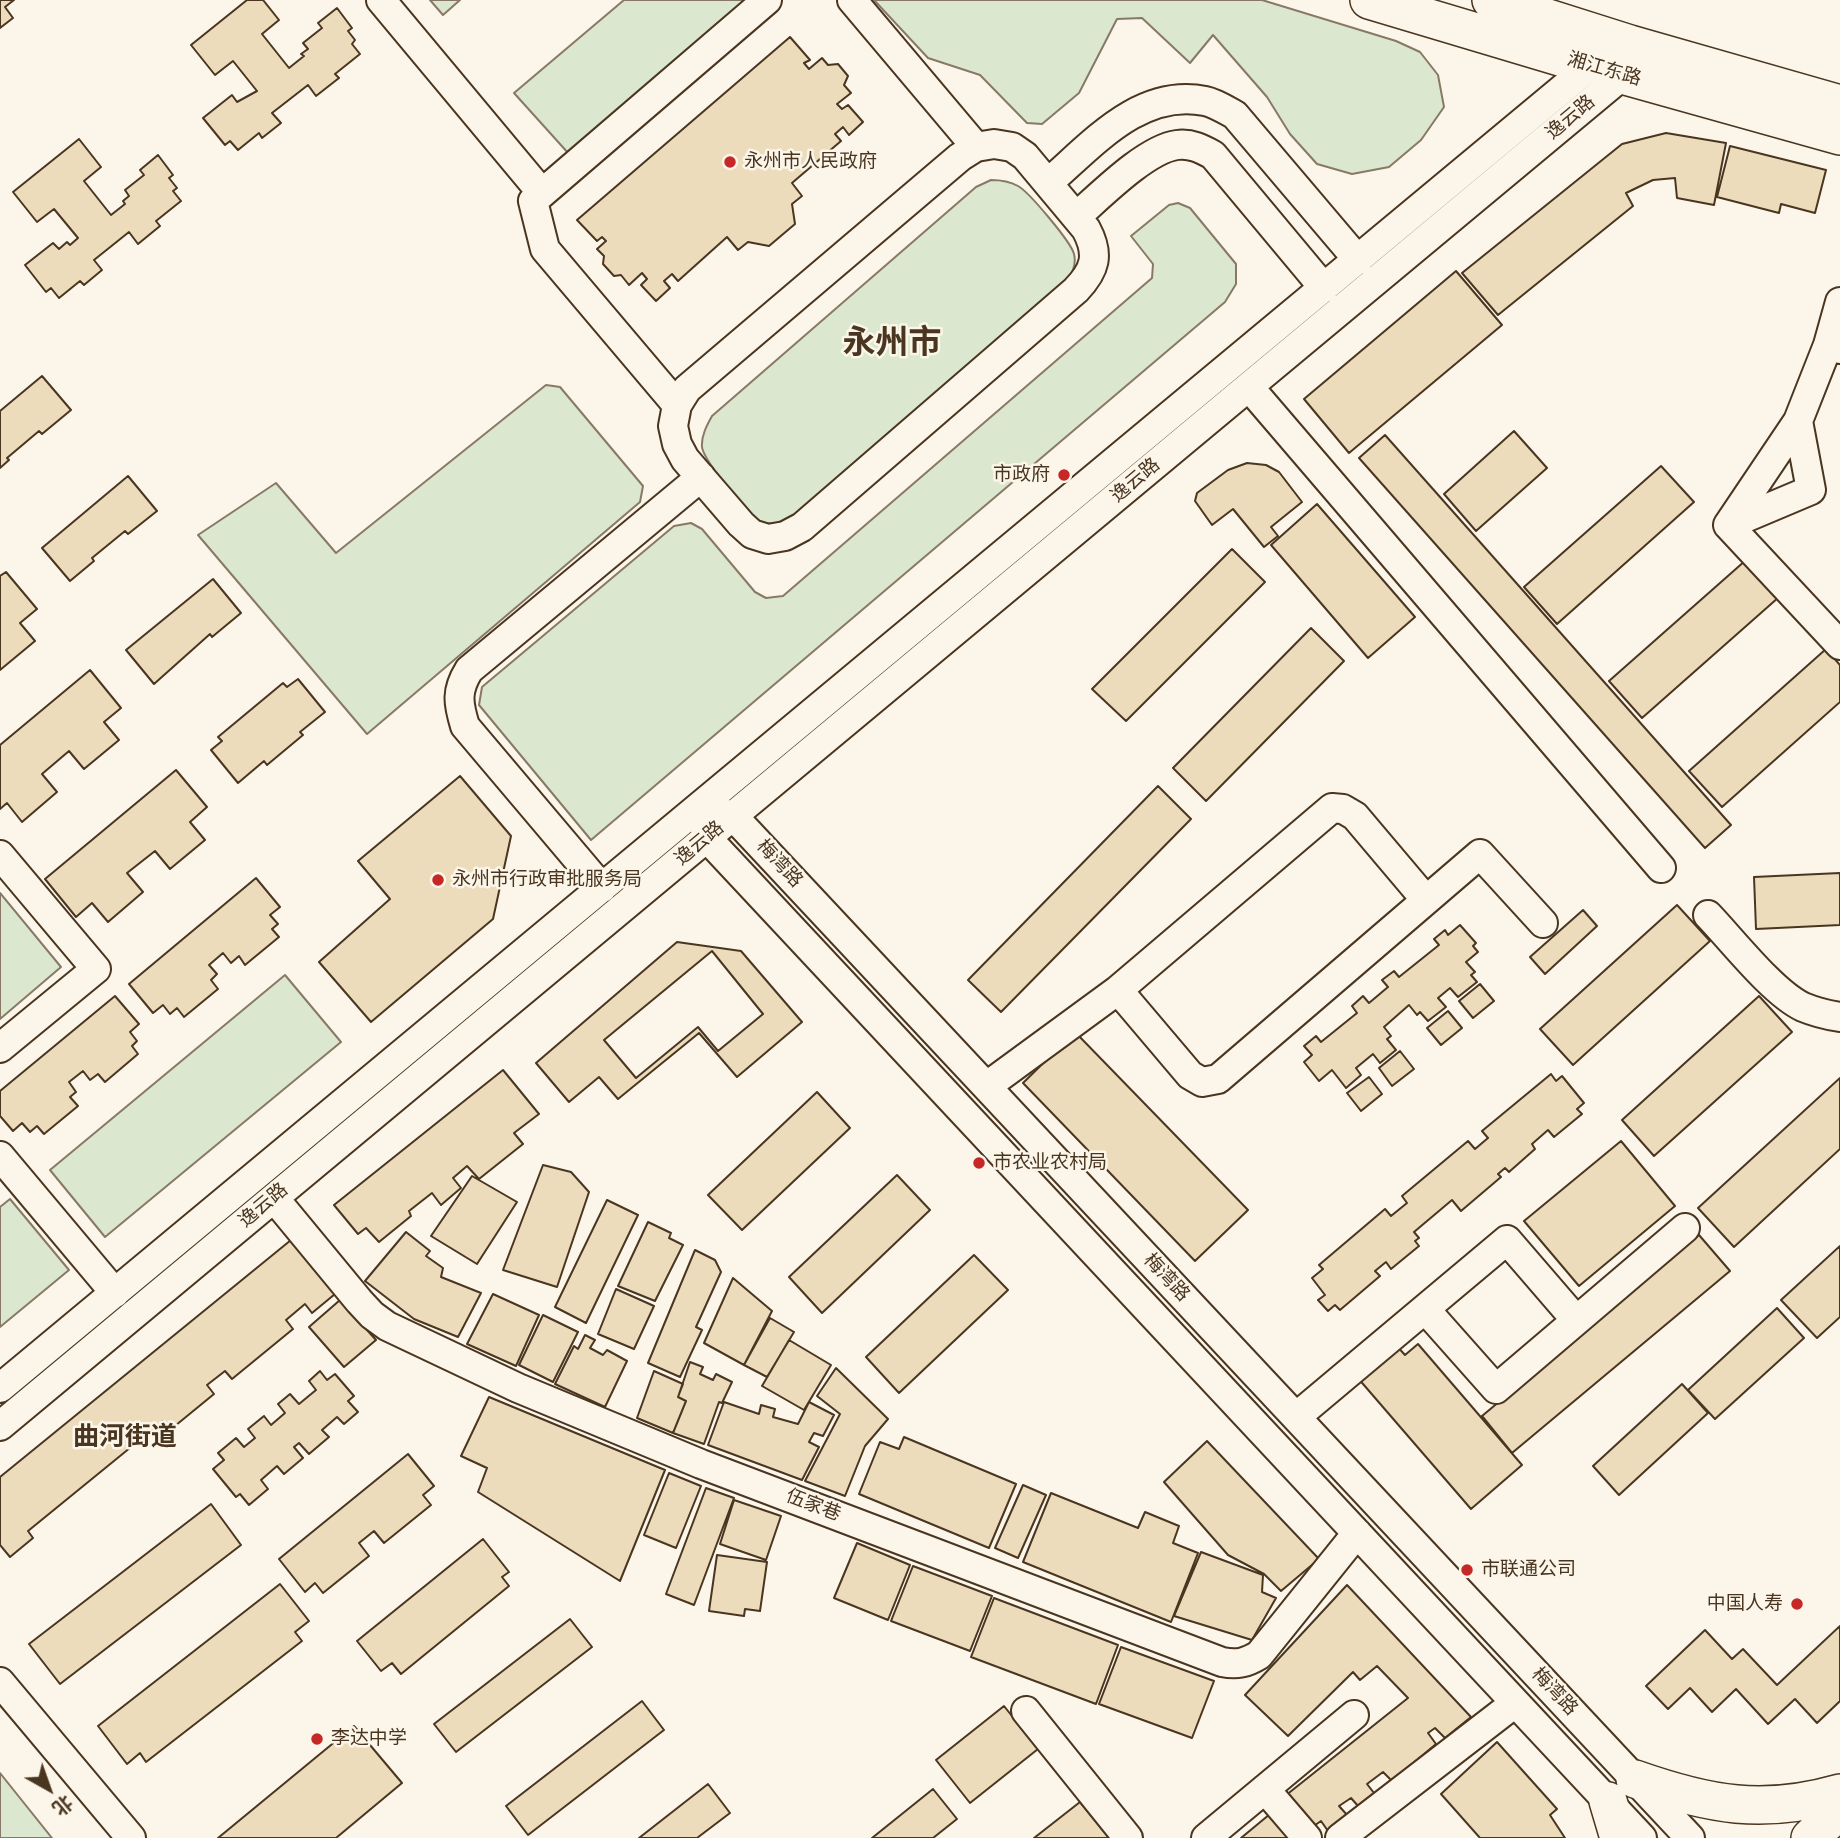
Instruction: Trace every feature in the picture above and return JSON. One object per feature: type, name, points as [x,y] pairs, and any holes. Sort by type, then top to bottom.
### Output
[{"type":"main road","name":"湘江东路","points":[[1369,0],[1614,62],[1840,104]]},
{"type":"main road","name":"湘江东路","points":[[1491,0],[1614,62],[1840,136]]},
{"type":"main road","points":[[1619,1838],[1621,1790],[1678,1794],[1726,1804],[1770,1805],[1815,1800],[1840,1793]]},
{"type":"main road","points":[[1811,1838],[1840,1810]]},
{"type":"street","points":[[381,0],[542,193]]},
{"type":"street","points":[[677,405],[545,249],[533,201],[766,0]]},
{"type":"street","points":[[852,0],[976,147]]},
{"type":"street","name":"逸云路","points":[[0,1388],[1358,260],[1614,62]]},
{"type":"street","name":"逸云路","points":[[0,1426],[1249,387],[1614,62]]},
{"type":"street","points":[[1048,183],[1114,126],[1141,108],[1173,100],[1207,101],[1235,115],[1358,260]]},
{"type":"street","points":[[994,144],[1012,147],[1025,156],[1048,183],[1093,243],[1095,259],[1090,275],[802,527],[785,536],[768,539],[752,534],[685,459],[677,443],[673,426],[677,405],[687,389],[960,157],[976,147],[994,144]]},
{"type":"street","points":[[1076,217],[1140,163],[1160,150],[1178,144],[1198,146],[1213,155],[1324,288]]},
{"type":"street","points":[[1728,525],[1798,421],[1834,347],[1840,302]]},
{"type":"street","points":[[1249,387],[1661,868]]},
{"type":"street","points":[[1728,525],[1811,490],[1798,421]]},
{"type":"street","points":[[602,888],[465,726],[459,705],[460,684],[469,670],[701,477]]},
{"type":"street","points":[[1728,525],[1840,645]]},
{"type":"street","points":[[707,838],[700,807],[733,816]]},
{"type":"street","points":[[986,1086],[1118,990],[1332,808],[1343,809],[1355,816],[1426,900]]},
{"type":"street","name":"梅湾路","points":[[733,816],[1296,1416],[1621,1790],[1642,1838]]},
{"type":"street","name":"梅湾路","points":[[707,838],[1515,1703],[1621,1790],[1690,1838]]},
{"type":"street","points":[[1118,990],[1190,1075],[1202,1082],[1218,1079],[1480,854],[1543,923]]},
{"type":"street","points":[[0,855],[96,969],[0,1048]]},
{"type":"street","points":[[1707,915],[1782,993],[1801,1006],[1840,1017]]},
{"type":"street","points":[[0,1156],[115,1293]]},
{"type":"street","name":"伍家巷","points":[[274,1198],[359,1301],[387,1326],[518,1388],[701,1464],[1223,1662],[1248,1662],[1259,1655],[1357,1533]]},
{"type":"street","points":[[1424,1309],[1496,1389],[1685,1228]]},
{"type":"street","points":[[1296,1416],[1507,1240],[1576,1321]]},
{"type":"street","points":[[0,1682],[131,1838]]},
{"type":"street","points":[[1339,1838],[1515,1703]]},
{"type":"street","points":[[1026,1712],[1128,1838]]},
{"type":"street","points":[[1206,1838],[1354,1714]]},
{"type":"street","points":[[1265,1789],[1307,1838]]},
{"type":"green space","points":[[430,0],[460,0],[443,15]]},
{"type":"green space","points":[[624,0],[750,0],[569,154],[514,93]]},
{"type":"green space","points":[[874,0],[1262,0],[1396,41],[1420,52],[1438,75],[1444,107],[1421,140],[1389,167],[1352,174],[1317,164],[1290,134],[1267,97],[1213,35],[1190,63],[1142,18],[1117,19],[1079,93],[1042,124],[1027,123],[980,75],[928,58]]},
{"type":"green space","points":[[991,180],[1018,186],[1058,229],[1075,258],[1067,282],[792,519],[773,524],[755,518],[725,484],[704,453],[702,439],[712,416],[976,187]]},
{"type":"green space","points":[[1178,203],[1190,208],[1236,264],[1236,284],[1225,302],[591,840],[479,705],[482,687],[674,526],[691,523],[702,529],[755,592],[766,598],[783,596],[1152,278],[1153,264],[1131,236],[1169,205]]},
{"type":"green space","points":[[546,385],[560,387],[643,486],[640,502],[367,734],[198,535],[276,483],[336,553]]},
{"type":"green space","points":[[0,893],[61,967],[0,1019]]},
{"type":"green space","points":[[285,975],[341,1042],[105,1237],[50,1170]]},
{"type":"green space","points":[[10,1199],[69,1270],[0,1327],[0,1207]]},
{"type":"green space","points":[[0,1773],[52,1838],[0,1838]]},
{"type":"building","points":[[0,0],[14,0],[5,7],[13,18],[0,28]]},
{"type":"building","points":[[247,0],[263,0],[279,20],[262,34],[289,68],[304,56],[301,54],[308,49],[303,43],[322,28],[318,23],[337,8],[352,28],[348,31],[355,40],[352,44],[360,54],[335,74],[339,78],[316,96],[308,85],[272,113],[281,123],[262,138],[259,133],[238,150],[230,141],[225,145],[203,118],[232,95],[237,102],[257,91],[233,61],[215,75],[191,45]]},
{"type":"building","name":"永州市人民政府","points":[[790,37],[810,60],[804,63],[809,69],[822,58],[828,65],[838,64],[848,76],[844,85],[851,93],[837,104],[842,109],[848,105],[863,122],[849,135],[843,127],[835,134],[841,141],[792,183],[802,196],[792,204],[795,224],[769,246],[748,242],[738,250],[727,237],[678,281],[672,274],[664,281],[670,288],[656,301],[641,285],[647,279],[642,273],[629,285],[621,275],[614,276],[603,264],[604,256],[597,249],[606,241],[602,237],[597,241],[577,220]]},
{"type":"building","points":[[1666,133],[1726,143],[1714,205],[1677,198],[1675,178],[1653,180],[1626,193],[1633,206],[1498,315],[1462,273],[1622,144]]},
{"type":"building","points":[[79,139],[101,167],[84,181],[111,215],[125,204],[123,201],[129,196],[125,190],[144,175],[140,170],[158,155],[173,175],[169,178],[177,188],[173,191],[181,201],[156,221],[160,226],[138,244],[129,232],[94,260],[102,270],[84,285],[80,281],[59,298],[51,288],[46,292],[25,265],[53,243],[59,249],[78,238],[54,209],[37,222],[13,192]]},
{"type":"building","points":[[1730,146],[1826,170],[1815,213],[1781,204],[1779,213],[1717,197]]},
{"type":"building","points":[[1456,271],[1502,325],[1349,453],[1304,399]]},
{"type":"building","points":[[42,376],[71,410],[42,434],[39,431],[7,458],[9,460],[0,468],[0,411]]},
{"type":"building","points":[[1514,431],[1547,468],[1476,531],[1444,494]]},
{"type":"building","points":[[1385,435],[1731,825],[1705,848],[1359,458]]},
{"type":"building","points":[[1247,463],[1266,465],[1279,472],[1302,502],[1271,527],[1278,536],[1264,547],[1233,509],[1212,525],[1195,501],[1197,493],[1228,470]]},
{"type":"building","points":[[1661,466],[1694,502],[1557,624],[1524,587]]},
{"type":"building","points":[[128,476],[157,511],[128,534],[125,531],[92,558],[94,561],[70,581],[42,548]]},
{"type":"building","points":[[1317,504],[1415,617],[1368,658],[1271,545]]},
{"type":"building","points":[[1232,549],[1265,582],[1126,721],[1092,689]]},
{"type":"building","points":[[1746,560],[1779,597],[1642,718],[1609,681]]},
{"type":"building","points":[[6,572],[37,609],[20,623],[35,641],[0,670],[0,576]]},
{"type":"building","points":[[213,579],[241,613],[212,637],[210,634],[154,684],[126,650]]},
{"type":"building","points":[[1311,628],[1344,661],[1206,801],[1173,768]]},
{"type":"building","points":[[1826,649],[1840,665],[1840,702],[1722,807],[1689,771]]},
{"type":"building","points":[[90,670],[121,708],[104,722],[119,740],[84,769],[69,751],[42,774],[57,792],[22,822],[7,803],[0,809],[0,745]]},
{"type":"building","points":[[298,679],[325,712],[300,732],[303,735],[267,765],[264,761],[238,783],[211,750],[222,741],[218,737],[283,683],[287,687]]},
{"type":"building","points":[[176,770],[207,807],[190,822],[205,840],[170,869],[155,851],[127,873],[143,892],[108,922],[92,903],[76,917],[45,879]]},
{"type":"building","name":"永州市行政审批服务局","points":[[460,776],[511,836],[493,919],[371,1022],[319,962],[390,899],[358,861]]},
{"type":"building","points":[[1158,786],[1191,819],[1001,1012],[968,980]]},
{"type":"building","points":[[1840,873],[1840,925],[1756,929],[1754,877]]},
{"type":"building","points":[[256,878],[280,907],[270,915],[278,924],[272,929],[279,937],[245,965],[239,956],[231,963],[223,953],[209,965],[217,974],[211,980],[218,989],[184,1017],[177,1008],[170,1014],[163,1005],[153,1013],[129,984]]},
{"type":"building","points":[[1677,905],[1710,941],[1573,1065],[1540,1029]]},
{"type":"building","points":[[1583,910],[1597,926],[1545,974],[1530,957]]},
{"type":"building","points":[[1460,925],[1476,943],[1473,946],[1478,952],[1466,962],[1475,972],[1471,975],[1477,982],[1458,997],[1450,988],[1438,998],[1446,1007],[1428,1021],[1420,1012],[1417,1015],[1409,1005],[1384,1027],[1391,1036],[1387,1039],[1396,1050],[1380,1063],[1373,1054],[1356,1068],[1361,1075],[1346,1088],[1332,1070],[1319,1081],[1304,1062],[1312,1055],[1304,1046],[1316,1036],[1321,1042],[1357,1013],[1352,1006],[1363,996],[1369,1003],[1388,987],[1382,980],[1394,971],[1399,977],[1439,945],[1434,939],[1445,930],[1448,935]]},
{"type":"building","points":[[677,942],[741,951],[802,1022],[737,1077],[699,1033],[618,1099],[599,1077],[569,1102],[536,1063]]},
{"type":"building","points":[[712,951],[763,1014],[718,1051],[698,1027],[636,1078],[604,1040]]},
{"type":"building","points":[[1480,984],[1494,1001],[1473,1018],[1459,1001]]},
{"type":"building","points":[[115,996],[139,1024],[130,1032],[137,1041],[132,1046],[138,1054],[105,1082],[98,1074],[90,1080],[83,1071],[69,1082],[76,1092],[70,1097],[78,1106],[44,1134],[37,1126],[30,1132],[22,1123],[13,1131],[0,1116],[0,1091]]},
{"type":"building","points":[[1759,996],[1792,1032],[1654,1156],[1622,1120]]},
{"type":"building","points":[[1448,1011],[1462,1028],[1441,1045],[1427,1028]]},
{"type":"building","points":[[1075,1032],[1248,1210],[1195,1261],[1023,1083]]},
{"type":"building","points":[[1400,1051],[1414,1069],[1392,1086],[1379,1068]]},
{"type":"building","points":[[503,1070],[539,1114],[514,1133],[523,1144],[479,1179],[467,1166],[453,1178],[461,1188],[441,1205],[432,1193],[409,1211],[411,1216],[379,1242],[366,1228],[358,1234],[334,1205]]},
{"type":"building","points":[[1551,1074],[1556,1081],[1562,1076],[1584,1103],[1577,1109],[1582,1114],[1554,1137],[1548,1130],[1532,1144],[1535,1149],[1509,1172],[1505,1168],[1498,1174],[1501,1177],[1461,1211],[1452,1200],[1414,1232],[1419,1238],[1415,1241],[1419,1246],[1391,1269],[1386,1262],[1375,1271],[1380,1276],[1340,1310],[1335,1305],[1328,1311],[1318,1300],[1325,1295],[1312,1278],[1323,1269],[1319,1265],[1385,1209],[1391,1216],[1407,1203],[1402,1196],[1468,1141],[1475,1149],[1488,1138],[1482,1131]]},
{"type":"building","points":[[1369,1077],[1382,1094],[1361,1111],[1347,1093]]},
{"type":"building","points":[[1840,1078],[1840,1149],[1734,1247],[1698,1208]]},
{"type":"building","points":[[817,1092],[850,1128],[742,1230],[708,1195]]},
{"type":"building","points":[[1621,1141],[1675,1206],[1579,1286],[1524,1221]]},
{"type":"building","points":[[543,1165],[571,1172],[589,1192],[557,1287],[503,1270]]},
{"type":"building","points":[[897,1175],[930,1210],[822,1313],[789,1277]]},
{"type":"building","points":[[472,1176],[517,1202],[477,1264],[431,1236]]},
{"type":"building","points":[[607,1200],[638,1215],[586,1323],[555,1307]]},
{"type":"building","points":[[648,1222],[671,1233],[669,1238],[683,1245],[655,1301],[618,1286]]},
{"type":"building","points":[[406,1232],[430,1251],[426,1256],[443,1268],[441,1277],[481,1293],[458,1337],[414,1319],[365,1281]]},
{"type":"building","points":[[1699,1235],[1730,1271],[1512,1453],[1482,1416]]},
{"type":"building","points":[[291,1240],[335,1294],[312,1313],[305,1304],[286,1320],[293,1329],[232,1379],[225,1371],[207,1385],[214,1394],[170,1430],[163,1421],[28,1531],[33,1538],[10,1557],[0,1545],[0,1477]]},
{"type":"building","points":[[1840,1246],[1840,1317],[1817,1338],[1781,1300]]},
{"type":"building","points":[[695,1250],[715,1260],[721,1272],[696,1327],[702,1330],[680,1377],[648,1363]]},
{"type":"building","points":[[974,1255],[1008,1290],[899,1393],[866,1357]]},
{"type":"building","points":[[733,1278],[772,1311],[744,1365],[704,1343]]},
{"type":"building","points":[[616,1289],[654,1306],[634,1349],[598,1334]]},
{"type":"building","points":[[493,1294],[539,1315],[516,1366],[467,1344]]},
{"type":"building","points":[[340,1300],[376,1340],[344,1367],[309,1327]]},
{"type":"building","points":[[1777,1308],[1804,1338],[1715,1419],[1688,1390]]},
{"type":"building","points":[[543,1315],[578,1332],[553,1382],[519,1365]]},
{"type":"building","points":[[770,1318],[794,1332],[767,1377],[744,1365]]},
{"type":"building","points":[[585,1335],[595,1340],[590,1348],[603,1355],[607,1350],[627,1361],[605,1407],[555,1384],[574,1346],[578,1349]]},
{"type":"building","points":[[789,1340],[831,1365],[804,1410],[762,1386]]},
{"type":"building","points":[[1395,1344],[1405,1355],[1418,1344],[1522,1465],[1471,1509],[1357,1377]]},
{"type":"building","points":[[690,1362],[703,1367],[700,1374],[713,1380],[716,1374],[732,1382],[722,1403],[719,1402],[704,1444],[673,1433],[686,1401],[678,1397]]},
{"type":"building","points":[[836,1368],[888,1419],[865,1446],[845,1496],[805,1481],[840,1414],[817,1396]]},
{"type":"building","points":[[320,1371],[327,1380],[335,1374],[354,1396],[348,1401],[358,1412],[344,1424],[337,1417],[322,1430],[329,1437],[309,1454],[299,1443],[294,1447],[303,1458],[284,1474],[277,1466],[261,1480],[268,1489],[249,1505],[240,1494],[236,1497],[213,1469],[224,1460],[218,1453],[236,1438],[244,1447],[255,1438],[248,1429],[264,1416],[271,1425],[285,1413],[278,1404],[290,1394],[299,1404],[316,1390],[309,1381]]},
{"type":"building","points":[[654,1371],[683,1384],[678,1397],[686,1401],[673,1433],[637,1418]]},
{"type":"building","points":[[1682,1384],[1708,1413],[1619,1495],[1593,1466]]},
{"type":"building","points":[[489,1397],[665,1470],[620,1581],[478,1492],[487,1468],[461,1456]]},
{"type":"building","points":[[724,1402],[759,1414],[761,1405],[775,1409],[773,1417],[798,1424],[809,1402],[834,1415],[823,1436],[814,1433],[809,1442],[819,1447],[802,1480],[708,1445]]},
{"type":"building","points":[[904,1437],[1016,1484],[989,1548],[859,1494],[880,1442],[899,1449]]},
{"type":"building","points":[[1207,1441],[1319,1559],[1281,1591],[1264,1574],[1228,1555],[1164,1482]]},
{"type":"building","points":[[408,1454],[434,1486],[423,1495],[431,1505],[384,1543],[374,1531],[359,1543],[369,1556],[323,1593],[315,1583],[305,1592],[279,1559]]},
{"type":"building","points":[[669,1473],[701,1486],[676,1548],[644,1535]]},
{"type":"building","points":[[1023,1485],[1046,1495],[1018,1558],[995,1548]]},
{"type":"building","points":[[706,1488],[734,1498],[694,1605],[666,1594]]},
{"type":"building","points":[[1051,1493],[1138,1528],[1145,1512],[1179,1526],[1173,1543],[1198,1553],[1171,1622],[1023,1562]]},
{"type":"building","points":[[734,1500],[781,1516],[766,1560],[720,1544]]},
{"type":"building","points":[[211,1504],[241,1545],[60,1684],[29,1644]]},
{"type":"building","points":[[483,1539],[509,1572],[502,1577],[509,1586],[401,1674],[392,1663],[381,1671],[357,1641]]},
{"type":"building","points":[[857,1543],[910,1565],[888,1620],[834,1598]]},
{"type":"building","points":[[1201,1552],[1263,1575],[1262,1592],[1276,1598],[1252,1640],[1174,1616]]},
{"type":"building","points":[[717,1555],[767,1562],[760,1611],[745,1609],[744,1616],[709,1611]]},
{"type":"building","points":[[913,1566],[992,1596],[970,1651],[891,1621]]},
{"type":"building","points":[[280,1584],[309,1621],[295,1632],[302,1641],[146,1762],[140,1753],[127,1764],[98,1726]]},
{"type":"building","points":[[1347,1585],[1471,1717],[1445,1738],[1435,1728],[1428,1733],[1436,1744],[1392,1781],[1383,1772],[1367,1784],[1374,1793],[1358,1806],[1351,1798],[1339,1806],[1348,1816],[1328,1831],[1321,1821],[1311,1828],[1285,1796],[1408,1698],[1377,1666],[1360,1680],[1353,1672],[1288,1736],[1245,1695]]},
{"type":"building","points":[[994,1598],[1118,1645],[1096,1704],[971,1657]]},
{"type":"building","points":[[570,1619],[592,1647],[456,1752],[434,1724]]},
{"type":"building","points":[[1840,1626],[1840,1701],[1817,1723],[1795,1699],[1768,1724],[1736,1689],[1712,1712],[1690,1688],[1668,1709],[1646,1686],[1705,1630],[1732,1659],[1743,1649],[1777,1685]]},
{"type":"building","points":[[1121,1647],[1214,1681],[1192,1738],[1099,1704]]},
{"type":"building","points":[[642,1701],[664,1730],[528,1835],[506,1806]]},
{"type":"building","points":[[1004,1706],[1038,1749],[970,1803],[936,1760]]},
{"type":"building","points":[[354,1726],[402,1783],[336,1838],[218,1838]]},
{"type":"building","points":[[1497,1742],[1557,1809],[1550,1815],[1565,1838],[1480,1838],[1441,1794]]},
{"type":"building","points":[[708,1784],[730,1813],[697,1838],[639,1838]]},
{"type":"building","points":[[933,1789],[957,1819],[933,1838],[872,1838]]},
{"type":"building","points":[[1080,1802],[1109,1838],[1034,1838]]},
{"type":"building","points":[[1270,1814],[1289,1838],[1241,1838]]},
{"type":"place","name":"永州市人民政府","points":[[730,162]]},
{"type":"place","name":"市政府","points":[[1064,475]]},
{"type":"place","name":"永州市行政审批服务局","points":[[438,880]]},
{"type":"place","name":"市农业农村局","points":[[979,1163]]},
{"type":"place","name":"市联通公司","points":[[1467,1570]]},
{"type":"place","name":"中国人寿","points":[[1797,1604]]},
{"type":"place","name":"李达中学","points":[[317,1739]]},
{"type":"district","name":"永州市","points":[[892,345]]},
{"type":"district","name":"曲河街道","points":[[125,1438]]}]
